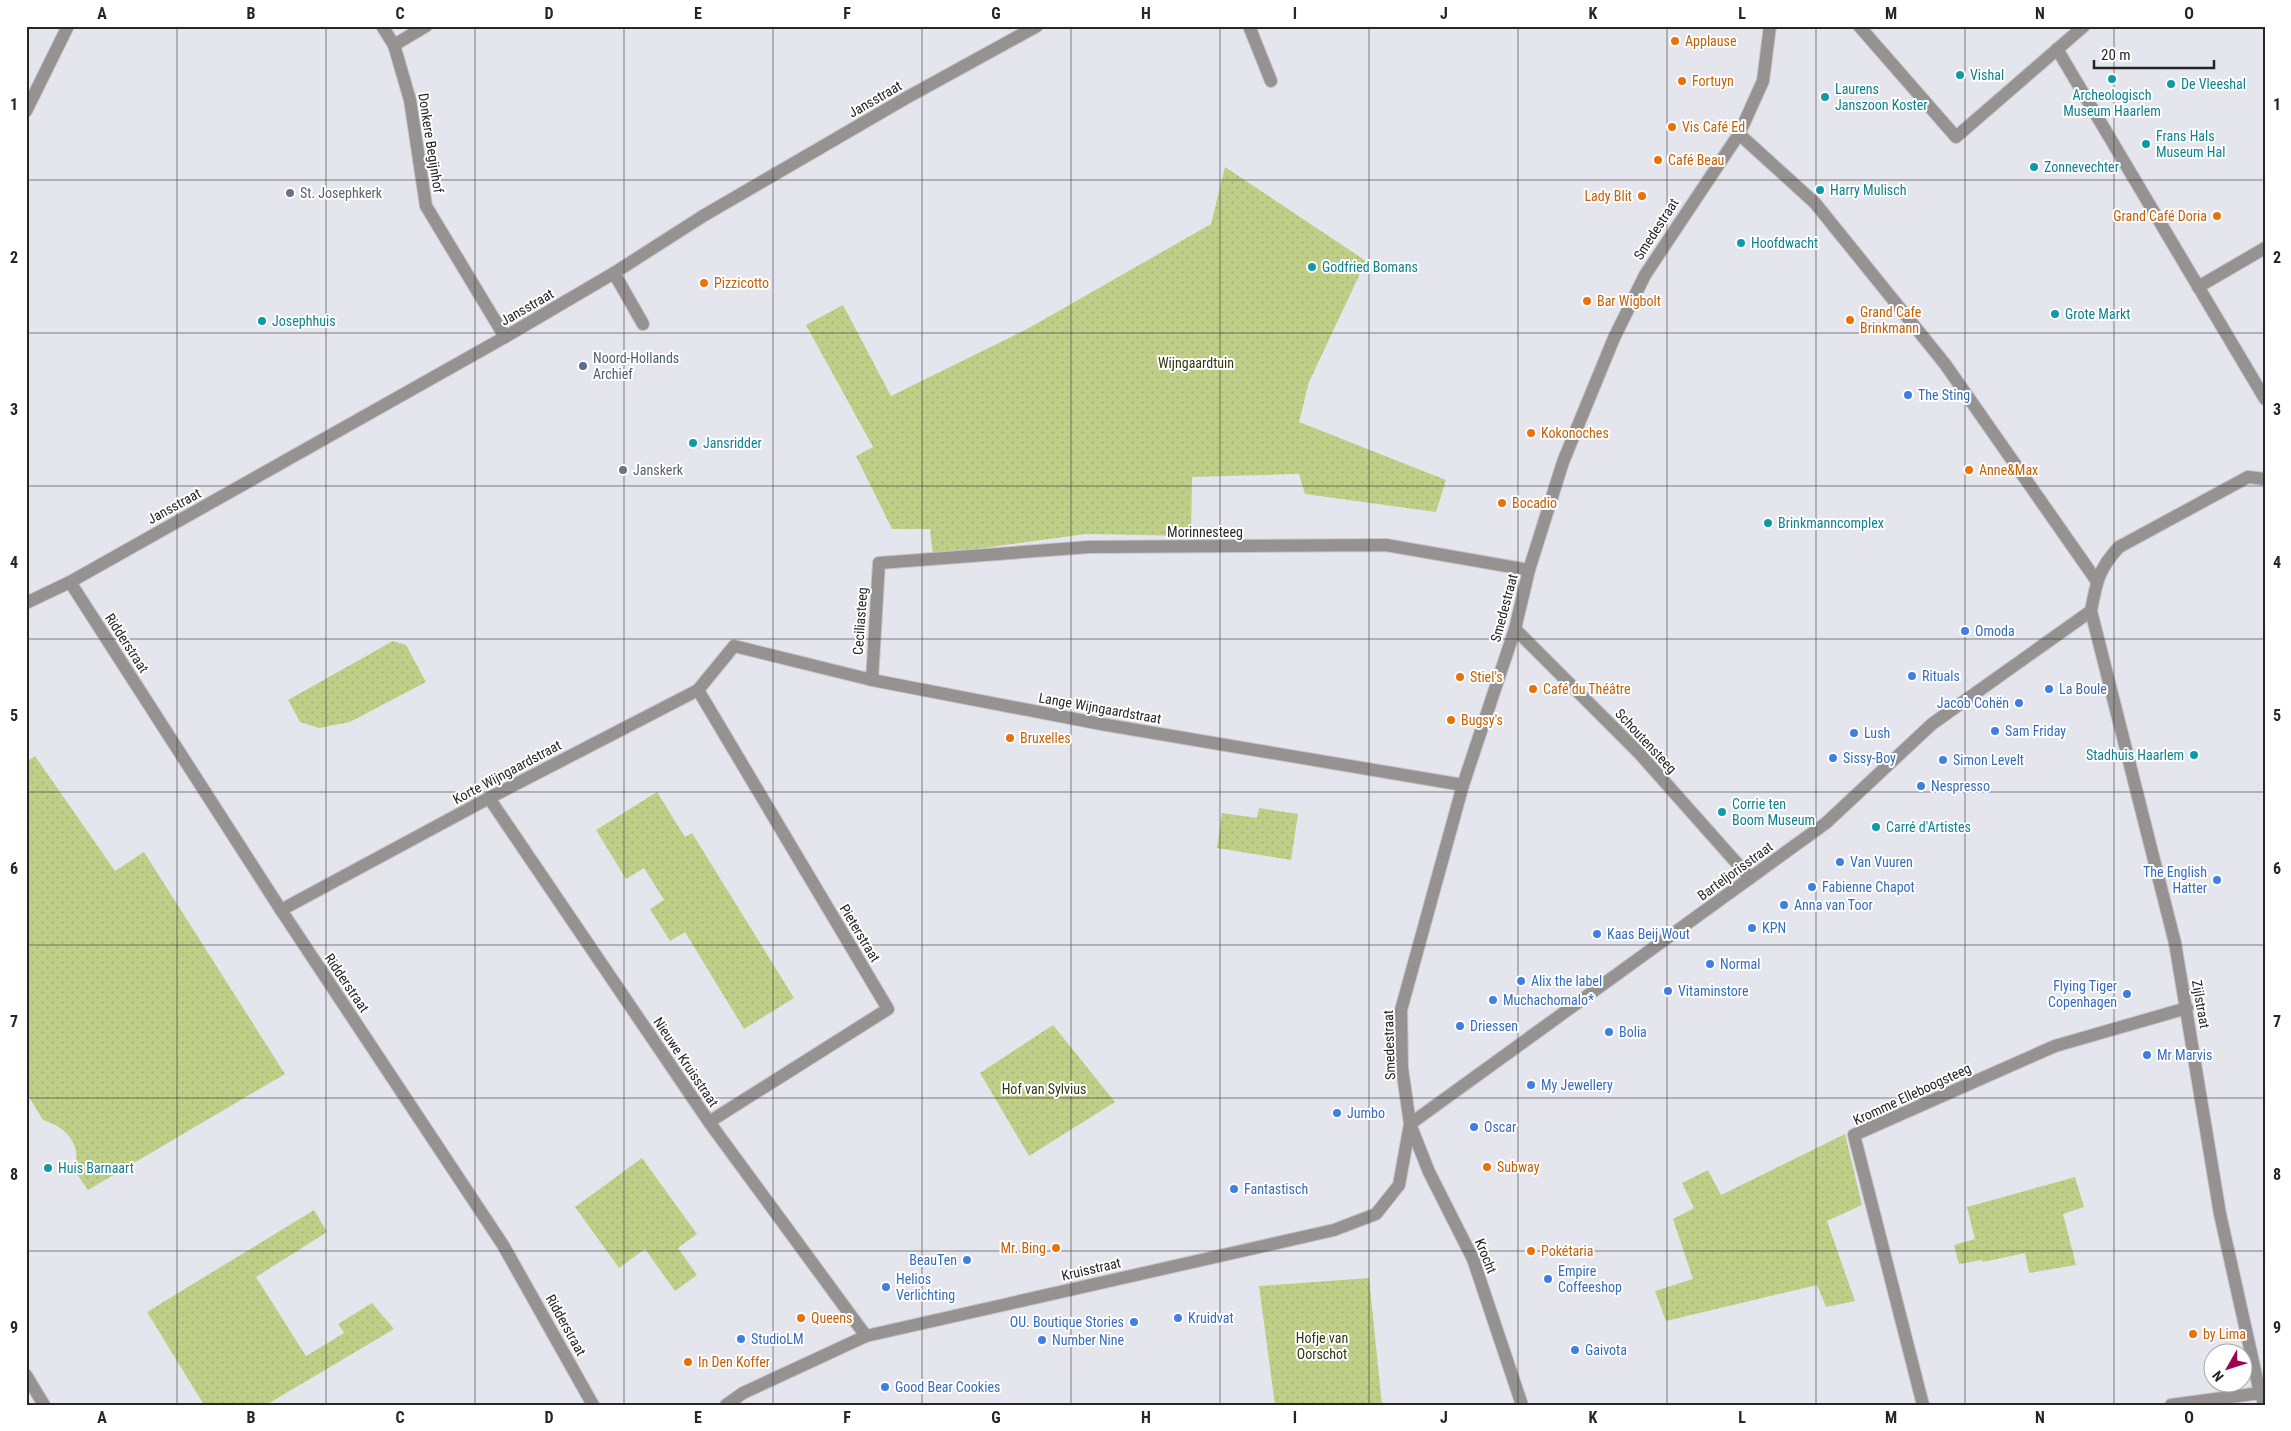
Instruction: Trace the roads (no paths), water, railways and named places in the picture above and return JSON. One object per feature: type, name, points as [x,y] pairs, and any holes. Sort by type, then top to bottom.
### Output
[{"type":"street","points":[[26,111],[68,26]]},
{"type":"street","name":"Donkere Begijnhof","points":[[382,26],[394,45],[410,100],[426,206],[505,337]]},
{"type":"street","points":[[394,45],[426,26]]},
{"type":"street","name":"Jansstraat","points":[[28,598],[70,582],[505,337],[614,273],[703,216],[906,98],[1037,26]]},
{"type":"street","points":[[1249,26],[1271,81]]},
{"type":"street","points":[[1770,26],[1763,81],[1739,134],[1815,203],[1945,364],[2096,580]]},
{"type":"street","points":[[1859,26],[1956,137],[2084,26]]},
{"type":"street","points":[[2057,49],[2265,399]]},
{"type":"street","name":"Smedestraat","points":[[1410,1124],[1402,1068],[1400,1010],[1464,785],[1515,628],[1529,570],[1563,462],[1623,320],[1645,275],[1739,134]]},
{"type":"street","points":[[2198,287],[2265,248]]},
{"type":"street","points":[[614,273],[643,324]]},
{"type":"street","points":[[2091,611],[2096,580],[2106,560],[2119,547],[2248,477],[2265,479]]},
{"type":"street","name":"Morinnesteeg","points":[[879,563],[1089,547],[1386,545],[1529,570]]},
{"type":"street","name":"Ceciliasteeg","points":[[872,680],[879,563]]},
{"type":"street","name":"Ridderstraat","points":[[70,582],[281,910],[503,1245],[593,1405]]},
{"type":"street","name":"Barteljorisstraat","points":[[1410,1124],[1826,823],[1932,724],[2091,611]]},
{"type":"street","name":"Zijlstraat","points":[[2091,611],[2175,943],[2220,1214],[2263,1399]]},
{"type":"street","name":"Schoutensteeg","points":[[1515,628],[1639,753],[1750,878]]},
{"type":"street","name":"Lange Wijngaardstraat","points":[[734,646],[872,680],[1101,724],[1464,785]]},
{"type":"street","name":"Korte Wijngaardstraat","points":[[281,910],[489,798],[698,690],[734,646]]},
{"type":"street","name":"Pieterstraat","points":[[698,690],[888,1009],[709,1122]]},
{"type":"street","name":"Nieuwe Kruisstraat","points":[[489,798],[709,1122],[866,1336]]},
{"type":"street","name":"Kromme Elleboogsteeg","points":[[1923,1405],[1854,1135],[2055,1046],[2187,1008]]},
{"type":"street","name":"Kruisstraat","points":[[726,1405],[743,1393],[866,1336],[1334,1230],[1376,1214],[1400,1185],[1410,1124]]},
{"type":"street","name":"Krocht","points":[[1410,1124],[1430,1172],[1473,1259],[1522,1405]]},
{"type":"street","points":[[26,1375],[44,1405]]},
{"type":"street","points":[[2171,1405],[2263,1399]]},
{"type":"place","name":"Applause","points":[[1675,41]]},
{"type":"place","name":"Vishal","points":[[1960,75]]},
{"type":"place","name":"Archeologisch Museum Haarlem","points":[[2112,79]]},
{"type":"place","name":"Fortuyn","points":[[1682,81]]},
{"type":"place","name":"De Vleeshal","points":[[2171,84]]},
{"type":"place","name":"Laurens Janszoon Koster","points":[[1825,97]]},
{"type":"place","name":"Vis Café Ed","points":[[1672,127]]},
{"type":"place","name":"Frans Hals Museum Hal","points":[[2146,144]]},
{"type":"place","name":"Café Beau","points":[[1658,160]]},
{"type":"place","name":"Zonnevechter","points":[[2034,167]]},
{"type":"place","name":"Harry Mulisch","points":[[1820,190]]},
{"type":"place","name":"St. Josephkerk","points":[[290,193]]},
{"type":"place","name":"Lady Blit","points":[[1642,196]]},
{"type":"place","name":"Grand Café Doria","points":[[2217,216]]},
{"type":"place","name":"Hoofdwacht","points":[[1741,243]]},
{"type":"place","name":"Godfried Bomans","points":[[1312,267]]},
{"type":"place","name":"Pizzicotto","points":[[704,283]]},
{"type":"place","name":"Bar Wigbolt","points":[[1587,301]]},
{"type":"place","name":"Grote Markt","points":[[2055,314]]},
{"type":"place","name":"Grand Cafe Brinkmann","points":[[1850,320]]},
{"type":"place","name":"Josephhuis","points":[[262,321]]},
{"type":"place","name":"Noord-Hollands Archief","points":[[583,366]]},
{"type":"place","name":"The Sting","points":[[1908,395]]},
{"type":"place","name":"Kokonoches","points":[[1531,433]]},
{"type":"place","name":"Jansridder","points":[[693,443]]},
{"type":"place","name":"Janskerk","points":[[623,470]]},
{"type":"place","name":"Anne&Max","points":[[1969,470]]},
{"type":"place","name":"Bocadio","points":[[1502,503]]},
{"type":"place","name":"Brinkmanncomplex","points":[[1768,523]]},
{"type":"place","name":"Omoda","points":[[1965,631]]},
{"type":"place","name":"Rituals","points":[[1912,676]]},
{"type":"place","name":"Stiel's","points":[[1460,677]]},
{"type":"place","name":"Café du Théâtre","points":[[1533,689]]},
{"type":"place","name":"La Boule","points":[[2049,689]]},
{"type":"place","name":"Jacob Cohën","points":[[2019,703]]},
{"type":"place","name":"Bugsy's","points":[[1451,720]]},
{"type":"place","name":"Sam Friday","points":[[1995,731]]},
{"type":"place","name":"Lush","points":[[1854,733]]},
{"type":"place","name":"Bruxelles","points":[[1010,738]]},
{"type":"place","name":"Stadhuis Haarlem","points":[[2194,755]]},
{"type":"place","name":"Sissy-Boy","points":[[1833,758]]},
{"type":"place","name":"Simon Levelt","points":[[1943,760]]},
{"type":"place","name":"Nespresso","points":[[1921,786]]},
{"type":"place","name":"Corrie ten Boom Museum","points":[[1722,812]]},
{"type":"place","name":"Carré d'Artistes","points":[[1876,827]]},
{"type":"place","name":"Van Vuuren","points":[[1840,862]]},
{"type":"place","name":"The English Hatter","points":[[2217,880]]},
{"type":"place","name":"Fabienne Chapot","points":[[1812,887]]},
{"type":"place","name":"Anna van Toor","points":[[1784,905]]},
{"type":"place","name":"KPN","points":[[1752,928]]},
{"type":"place","name":"Kaas Beij Wout","points":[[1597,934]]},
{"type":"place","name":"Normal","points":[[1710,964]]},
{"type":"place","name":"Alix the label","points":[[1521,981]]},
{"type":"place","name":"Vitaminstore","points":[[1668,991]]},
{"type":"place","name":"Flying Tiger Copenhagen","points":[[2127,994]]},
{"type":"place","name":"Muchachomalo*","points":[[1493,1000]]},
{"type":"place","name":"Driessen","points":[[1460,1026]]},
{"type":"place","name":"Bolia","points":[[1609,1032]]},
{"type":"place","name":"Mr Marvis","points":[[2147,1055]]},
{"type":"place","name":"My Jewellery","points":[[1531,1085]]},
{"type":"place","name":"Jumbo","points":[[1337,1113]]},
{"type":"place","name":"Oscar","points":[[1474,1127]]},
{"type":"place","name":"Subway","points":[[1487,1167]]},
{"type":"place","name":"Huis Barnaart","points":[[48,1168]]},
{"type":"place","name":"Fantastisch","points":[[1234,1189]]},
{"type":"place","name":"Mr. Bing","points":[[1056,1248]]},
{"type":"place","name":"Pokétaria","points":[[1531,1251]]},
{"type":"place","name":"BeauTen","points":[[967,1260]]},
{"type":"place","name":"Empire Coffeeshop","points":[[1548,1279]]},
{"type":"place","name":"Helios Verlichting","points":[[886,1287]]},
{"type":"place","name":"Queens","points":[[801,1318]]},
{"type":"place","name":"Kruidvat","points":[[1178,1318]]},
{"type":"place","name":"OU. Boutique Stories","points":[[1134,1322]]},
{"type":"place","name":"by Lima","points":[[2193,1334]]},
{"type":"place","name":"StudioLM","points":[[741,1339]]},
{"type":"place","name":"Number Nine","points":[[1042,1340]]},
{"type":"place","name":"Gaivota","points":[[1575,1350]]},
{"type":"place","name":"In Den Koffer","points":[[688,1362]]},
{"type":"place","name":"Good Bear Cookies","points":[[885,1387]]},
{"type":"park label","name":"Wijngaardtuin","points":[[1196,363]]},
{"type":"park label","name":"Hof van Sylvius","points":[[1044,1089]]},
{"type":"park label","name":"Hofje van Oorschot","points":[[1322,1346]]}]
